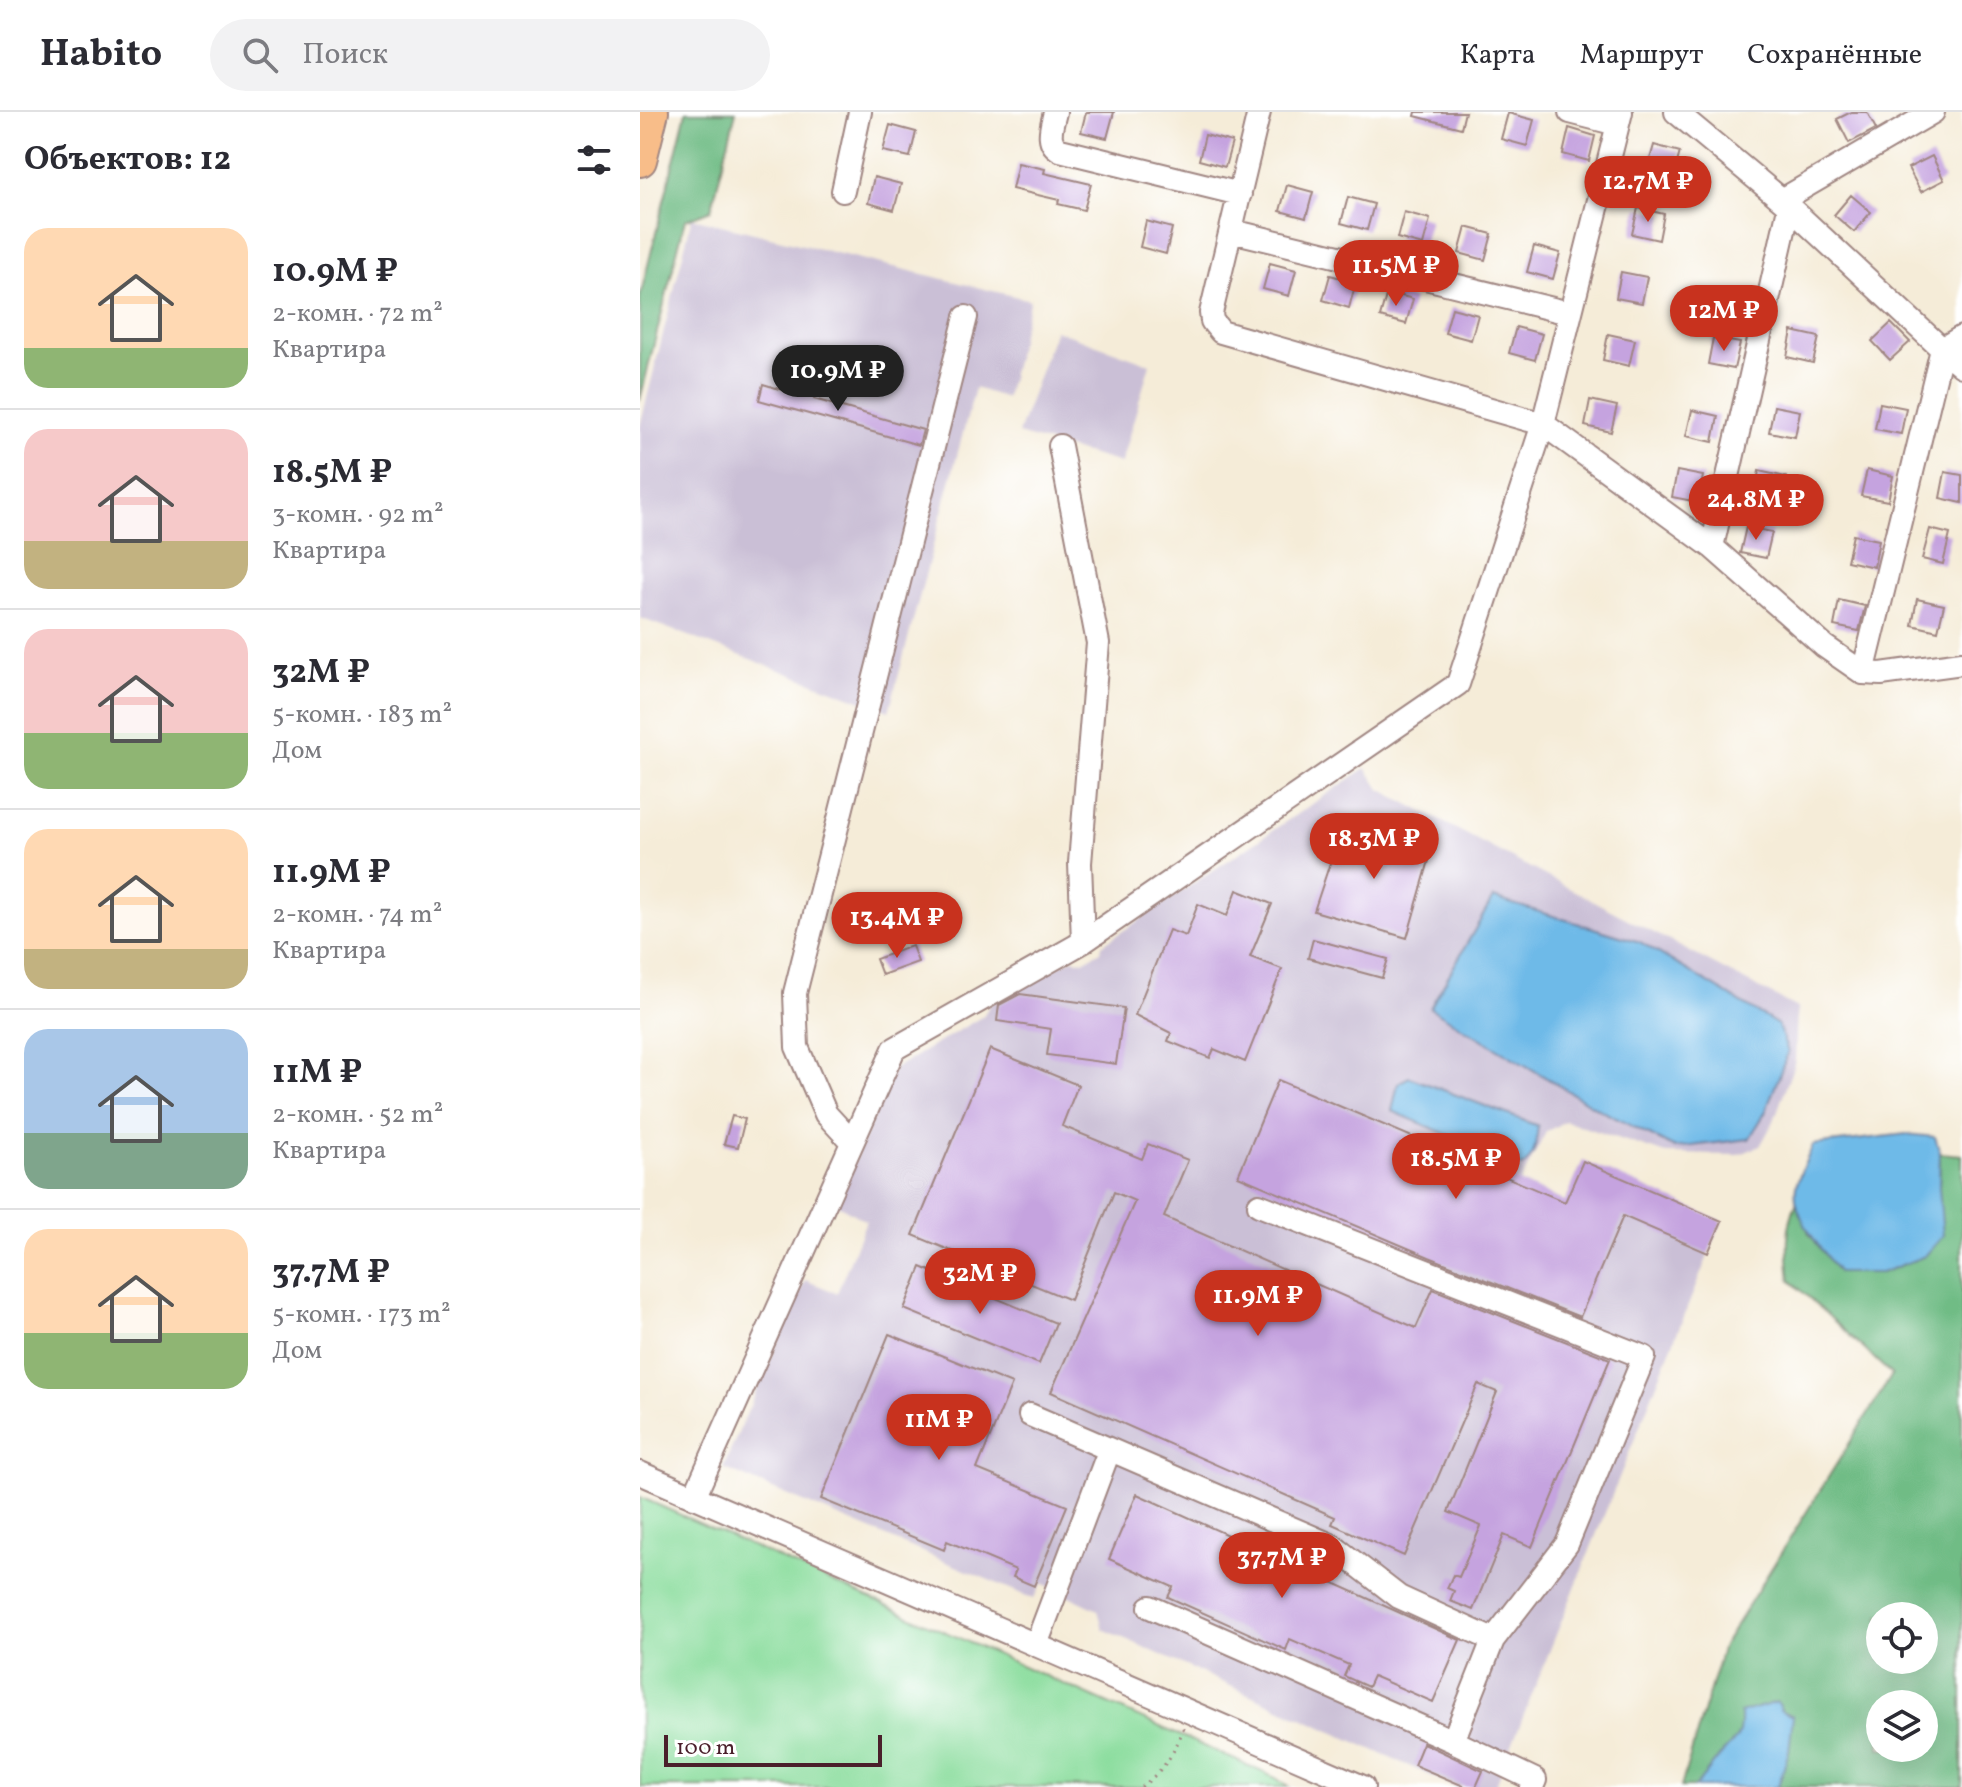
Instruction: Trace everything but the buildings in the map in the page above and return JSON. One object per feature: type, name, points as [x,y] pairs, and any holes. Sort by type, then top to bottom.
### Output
[{"type":"highway","points":[[640,160],[652,112]]},
{"type":"street","points":[[843,191],[860,112]]},
{"type":"street","points":[[1055,112],[1050,136],[1055,148],[1240,194]]},
{"type":"street","points":[[1259,112],[1211,313],[1212,321],[1221,332],[1543,424],[1712,547],[1824,646],[1863,673],[1881,674],[1962,663]]},
{"type":"street","points":[[694,1497],[894,1049],[1083,942],[1458,684],[1543,424],[1619,118],[1570,112]]},
{"type":"street","points":[[1676,112],[1786,204],[1962,366]]},
{"type":"street","points":[[1712,547],[1786,204],[1933,112]]},
{"type":"street","points":[[1232,231],[1569,313]]},
{"type":"street","points":[[851,1141],[826,1114],[797,1047],[795,993],[966,317]]},
{"type":"street","points":[[1863,673],[1942,349],[1962,337]]},
{"type":"street","points":[[1060,446],[1098,643],[1080,863],[1083,942]]},
{"type":"street","points":[[1259,1205],[1644,1357],[1567,1544],[1493,1640],[1453,1741]]},
{"type":"street","points":[[1030,1415],[1333,1546],[1399,1597],[1493,1640]]},
{"type":"street","points":[[1036,1645],[1109,1451]]},
{"type":"street","points":[[640,1473],[1363,1787]]},
{"type":"street","points":[[1150,1607],[1453,1741],[1535,1780],[1532,1787]]},
{"type":"path","points":[[1141,1787],[1154,1778],[1177,1749],[1188,1711]]},
{"type":"shaded area","points":[[692,218],[1030,300],[1006,398],[975,388],[889,711],[640,618],[640,426]]},
{"type":"shaded area","points":[[1055,330],[1150,364],[1121,463],[1018,434]]},
{"type":"shaded area","points":[[1366,768],[1380,789],[1797,1008],[1795,1061],[1774,1121],[1760,1146],[1738,1155],[1666,1154],[1565,1121],[1546,1132],[1520,1182],[1566,1202],[1583,1161],[1722,1221],[1495,1787],[1456,1787],[1103,1629],[1098,1610],[1042,1583],[1034,1599],[723,1468],[805,1280],[837,1293],[866,1221],[836,1204],[894,1069],[983,1016],[991,1003],[1072,959],[1083,961],[1101,951],[1102,945]]},
{"type":"green space","points":[[686,112],[736,112],[711,210],[685,220],[640,400],[640,297]]},
{"type":"green space","points":[[1940,1153],[1962,1155],[1962,1787],[1681,1787],[1723,1646],[1892,1375],[1790,1280],[1789,1230],[1797,1202],[1809,1233],[1839,1273],[1881,1273],[1925,1256],[1939,1187]]},
{"type":"green space","points":[[640,1497],[1276,1778],[1288,1787],[640,1787]]},
{"type":"water","points":[[1493,898],[1640,942],[1778,1025],[1788,1052],[1765,1113],[1749,1139],[1675,1148],[1600,1110],[1430,1008]]},
{"type":"water","points":[[1409,1077],[1538,1126],[1530,1158],[1522,1167],[1392,1111],[1398,1083]]},
{"type":"water","points":[[1906,1134],[1935,1137],[1940,1153],[1943,1236],[1925,1256],[1881,1273],[1839,1273],[1810,1233],[1798,1210],[1797,1182],[1813,1145]]},
{"type":"water","points":[[1777,1702],[1781,1711],[1793,1716],[1789,1751],[1778,1787],[1694,1787],[1736,1739],[1740,1713]]}]
